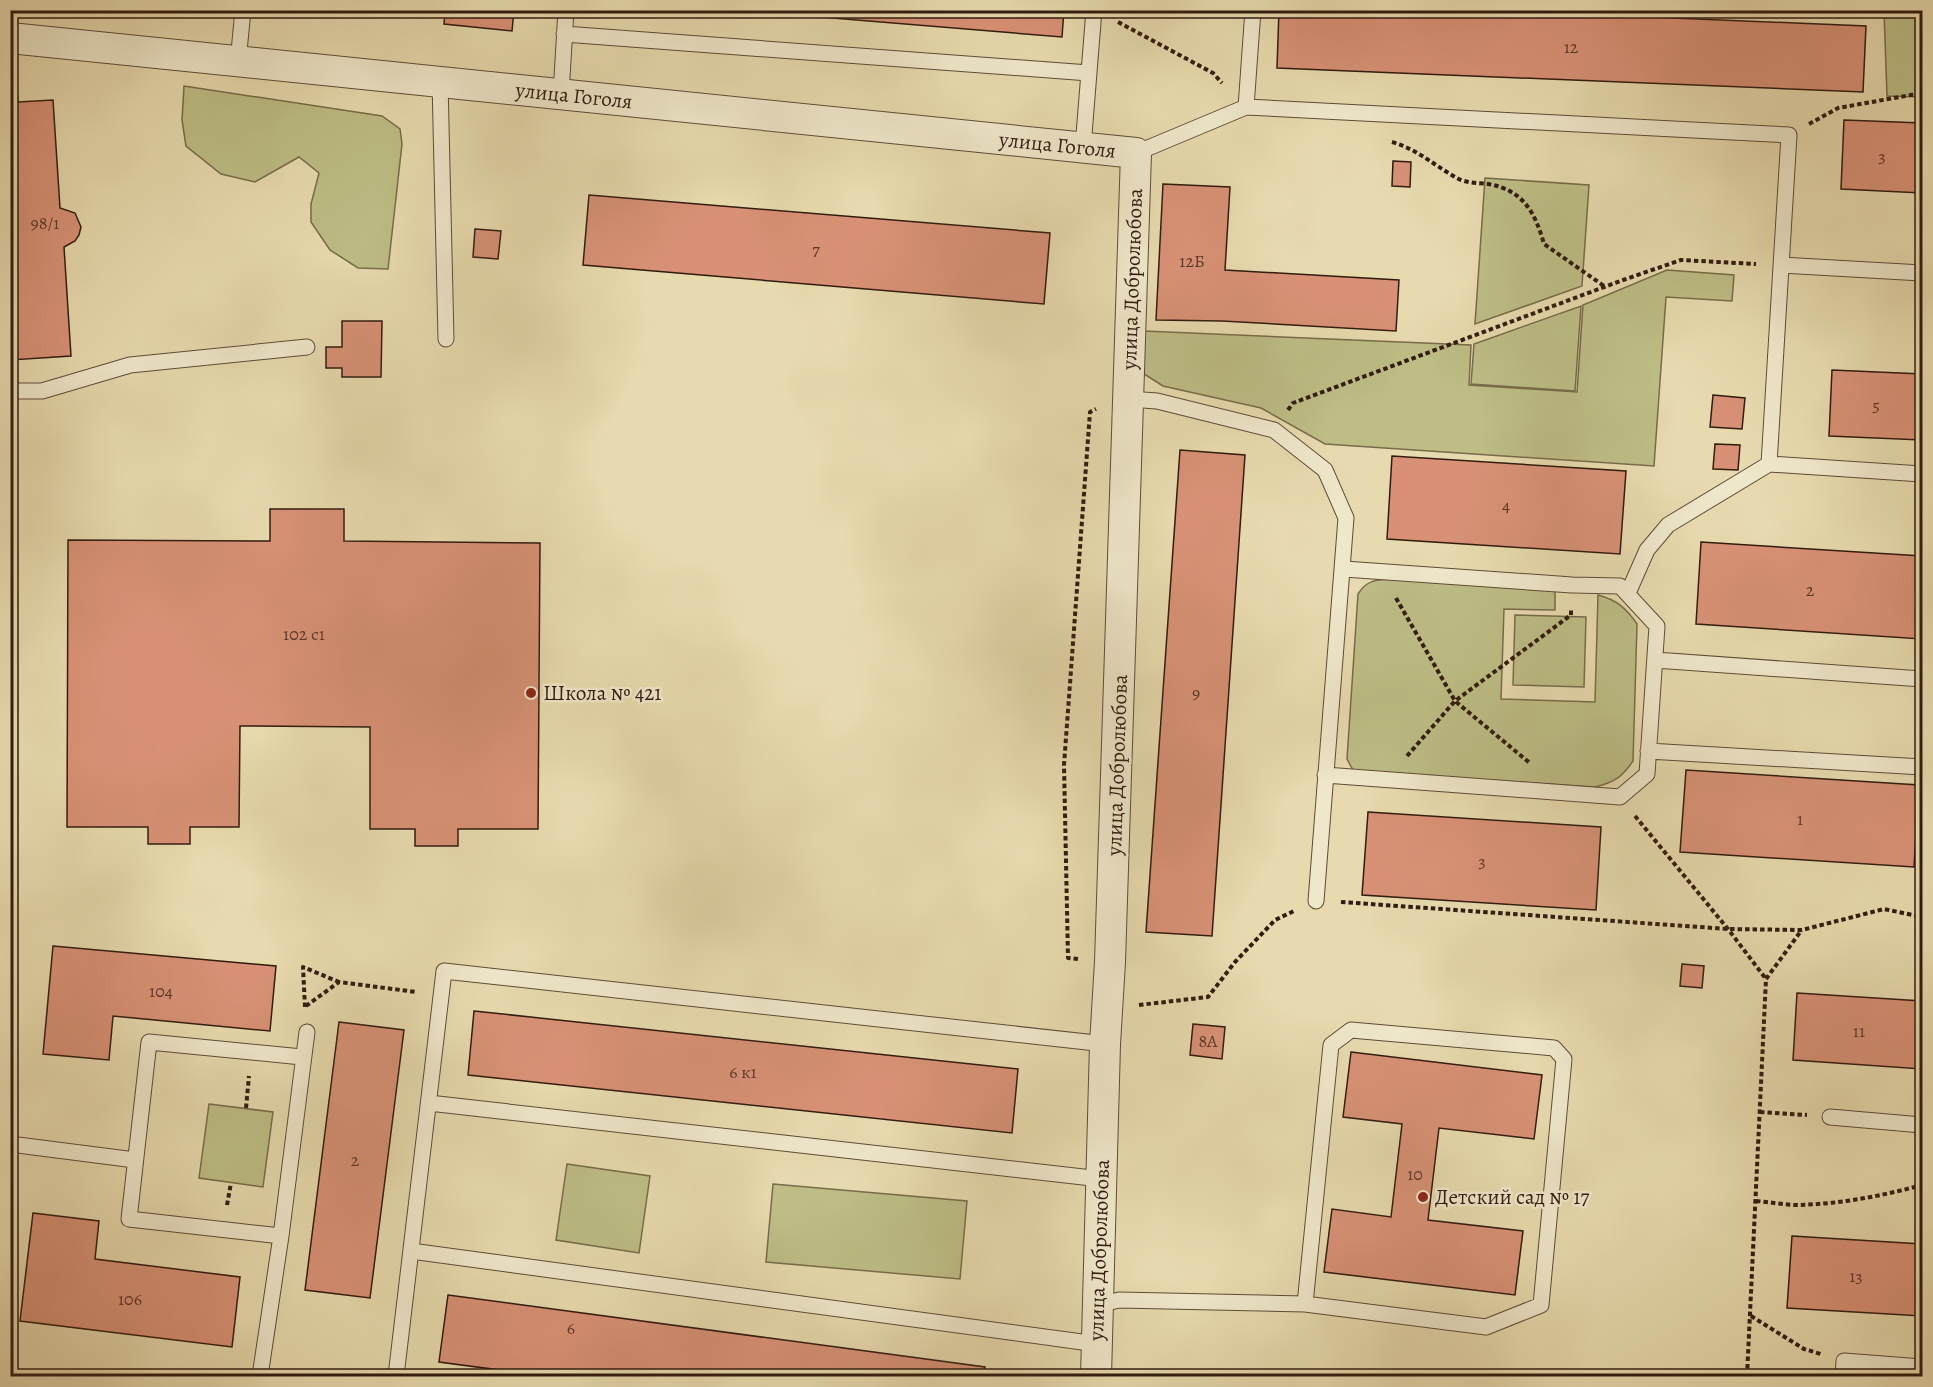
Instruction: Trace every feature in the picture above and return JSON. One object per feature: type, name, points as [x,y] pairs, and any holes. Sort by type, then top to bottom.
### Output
[{"type":"street","name":"улица Гоголя","points":[[10,38],[1136,153]]},
{"type":"street","name":"улица Добролюбова","points":[[1096,1377],[1105,1044],[1110,962],[1136,153]]},
{"type":"lane","points":[[238,62],[243,10]]},
{"type":"lane","points":[[561,94],[566,10]]},
{"type":"lane","points":[[1246,107],[1253,10]]},
{"type":"lane","points":[[1083,147],[1089,73],[1101,13]]},
{"type":"lane","points":[[564,34],[1089,73]]},
{"type":"lane","points":[[440,81],[446,339]]},
{"type":"lane","points":[[1136,153],[1246,107],[1789,135],[1769,464]]},
{"type":"lane","points":[[1780,265],[1923,273]]},
{"type":"lane","points":[[10,391],[42,391],[130,365],[307,347]]},
{"type":"lane","points":[[1128,399],[1157,401],[1274,430],[1326,470],[1346,518],[1344,569],[1316,901]]},
{"type":"lane","points":[[1628,593],[1647,550],[1668,525],[1769,464],[1923,474]]},
{"type":"lane","points":[[1325,775],[1620,797],[1647,774],[1657,626],[1620,586],[1572,585],[1344,569]]},
{"type":"lane","points":[[1655,660],[1923,679]]},
{"type":"lane","points":[[1648,751],[1923,767]]},
{"type":"lane","points":[[396,1377],[444,971],[1105,1044]]},
{"type":"lane","points":[[1098,1305],[1119,1300],[1305,1304],[1486,1327],[1541,1305],[1564,1059],[1554,1048],[1351,1030],[1331,1045],[1305,1304]]},
{"type":"lane","points":[[260,1377],[307,1032]]},
{"type":"lane","points":[[281,1236],[129,1219],[135,1160],[149,1042],[302,1057]]},
{"type":"lane","points":[[429,1103],[1101,1179]]},
{"type":"lane","points":[[1830,1117],[1923,1125]]},
{"type":"lane","points":[[10,1144],[135,1160]]},
{"type":"lane","points":[[411,1251],[1097,1344]]},
{"type":"lane","points":[[1844,1369],[1923,1367]]},
{"type":"path","points":[[1101,13],[1213,73],[1246,107]]},
{"type":"path","points":[[1789,135],[1838,108],[1923,93]]},
{"type":"path","points":[[1387,141],[1408,146],[1460,180],[1503,187],[1521,198],[1539,226],[1544,244],[1605,286]]},
{"type":"path","points":[[1274,430],[1293,403],[1605,286],[1681,260],[1780,265]]},
{"type":"path","points":[[1110,962],[1068,958],[1064,765],[1090,412],[1128,399]]},
{"type":"path","points":[[1381,571],[1455,700],[1566,793]]},
{"type":"path","points":[[1387,780],[1455,700],[1571,615],[1572,585]]},
{"type":"path","points":[[1620,797],[1766,979]]},
{"type":"path","points":[[1108,1009],[1208,997],[1235,962],[1275,920],[1316,901],[1728,929],[1802,930],[1884,909],[1923,917]]},
{"type":"path","points":[[1747,1377],[1766,979],[1802,930]]},
{"type":"path","points":[[307,1032],[303,967],[339,982],[441,996]]},
{"type":"path","points":[[305,1007],[339,982]]},
{"type":"path","points":[[1760,1112],[1830,1117]]},
{"type":"path","points":[[1756,1201],[1797,1205],[1841,1201],[1889,1194],[1923,1185]]},
{"type":"path","points":[[1751,1316],[1804,1349],[1844,1369]]},
{"type":"green space","points":[[1884,11],[1922,11],[1922,97],[1887,96]]},
{"type":"green space","points":[[184,86],[382,116],[400,129],[402,144],[388,269],[358,268],[330,250],[311,222],[311,204],[319,173],[299,157],[255,182],[221,174],[186,146],[182,120]]},
{"type":"green space","points":[[1485,178],[1589,185],[1582,286],[1475,324]]},
{"type":"green space","points":[[1667,270],[1734,275],[1732,301],[1666,297],[1654,466],[1325,444],[1261,408],[1163,386],[1141,372],[1144,331],[1471,345],[1469,385],[1577,392],[1583,305]]},
{"type":"green space","points":[[1581,306],[1575,391],[1471,384],[1474,344]]},
{"type":"green space","points":[[1396,579],[1555,589],[1555,610],[1504,609],[1501,699],[1595,702],[1598,595],[1620,605],[1637,624],[1633,761],[1629,767],[1617,778],[1595,787],[1353,770],[1347,759],[1358,594],[1370,582]]},
{"type":"green space","points":[[1515,615],[1586,617],[1584,687],[1513,685]]},
{"type":"green space","points":[[209,1104],[273,1112],[263,1187],[199,1178]]},
{"type":"green space","points":[[567,1164],[650,1176],[639,1253],[556,1240]]},
{"type":"green space","points":[[773,1184],[967,1201],[960,1279],[766,1262]]},
{"type":"building","points":[[307,10],[353,10],[353,15]]},
{"type":"building","points":[[445,10],[514,10],[512,31],[444,24]]},
{"type":"building","points":[[735,10],[1064,10],[1062,37]]},
{"type":"building","points":[[1279,10],[1482,10],[1866,26],[1863,92],[1277,68]]},
{"type":"building","points":[[10,87],[17,87],[18,102],[53,100],[60,208],[75,213],[81,227],[75,241],[64,247],[71,356],[10,360]]},
{"type":"building","points":[[1844,120],[1922,123],[1922,193],[1841,189]]},
{"type":"building","points":[[1393,161],[1411,162],[1410,187],[1392,186]]},
{"type":"building","points":[[1163,184],[1230,187],[1225,270],[1399,280],[1396,331],[1222,321],[1156,320]]},
{"type":"building","points":[[589,195],[1050,233],[1044,304],[583,265]]},
{"type":"building","points":[[475,229],[501,231],[498,259],[473,257]]},
{"type":"building","points":[[342,321],[382,321],[381,377],[342,377],[342,368],[326,368],[326,347],[342,347]]},
{"type":"building","points":[[1832,370],[1922,374],[1922,440],[1829,436]]},
{"type":"building","points":[[1713,395],[1745,398],[1742,429],[1710,427]]},
{"type":"building","points":[[1715,444],[1740,445],[1738,470],[1713,469]]},
{"type":"building","points":[[1180,450],[1245,455],[1212,936],[1146,932]]},
{"type":"building","points":[[1392,456],[1626,471],[1620,554],[1387,539]]},
{"type":"building","points":[[270,509],[344,509],[344,541],[540,543],[538,829],[458,829],[458,846],[415,846],[415,829],[370,829],[370,727],[240,726],[239,827],[190,827],[190,844],[148,844],[148,827],[67,827],[68,540],[270,541]]},
{"type":"building","points":[[1701,542],[1922,556],[1922,639],[1696,624]]},
{"type":"building","points":[[1686,770],[1919,785],[1914,867],[1680,852]]},
{"type":"building","points":[[1368,812],[1601,827],[1596,910],[1362,895]]},
{"type":"building","points":[[53,946],[276,966],[270,1031],[113,1016],[109,1060],[43,1054]]},
{"type":"building","points":[[1682,964],[1704,966],[1702,988],[1680,986]]},
{"type":"building","points":[[1797,993],[1922,1001],[1922,1069],[1793,1060]]},
{"type":"building","points":[[474,1011],[1018,1069],[1012,1133],[468,1075]]},
{"type":"building","points":[[339,1022],[404,1030],[370,1298],[305,1290]]},
{"type":"building","points":[[1193,1024],[1225,1027],[1222,1059],[1190,1055]]},
{"type":"building","points":[[1351,1052],[1542,1075],[1534,1139],[1439,1128],[1428,1220],[1523,1231],[1515,1295],[1324,1272],[1332,1209],[1391,1217],[1402,1124],[1343,1117]]},
{"type":"building","points":[[33,1213],[99,1221],[95,1259],[240,1277],[232,1347],[20,1321]]},
{"type":"building","points":[[1792,1236],[1922,1244],[1922,1316],[1787,1308]]},
{"type":"building","points":[[448,1295],[985,1367],[984,1376],[545,1376],[439,1362]]},
{"type":"place","name":"Школа № 421","points":[[531,693]]},
{"type":"place","name":"Детский сад № 17","points":[[1423,1197]]}]
